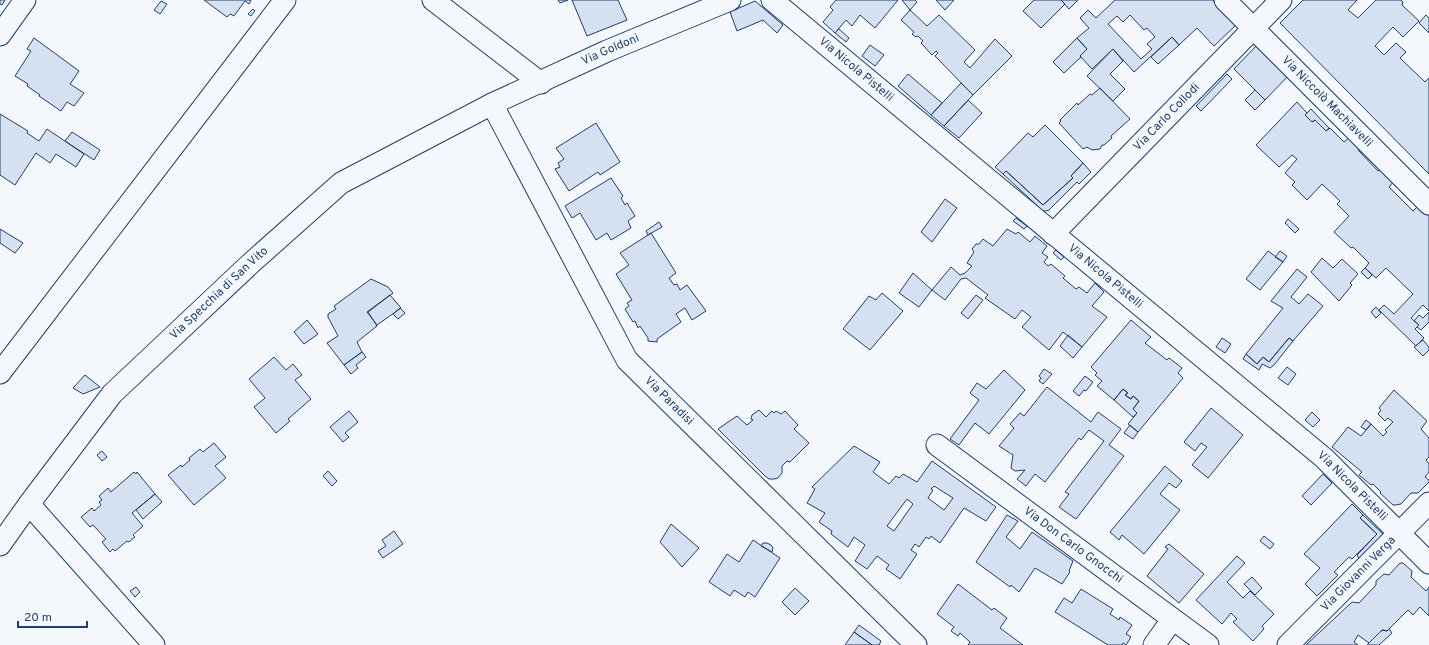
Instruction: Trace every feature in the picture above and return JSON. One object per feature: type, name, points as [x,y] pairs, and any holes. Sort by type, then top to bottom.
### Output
[{"type":"street","points":[[0,35],[25,0]]},
{"type":"street","points":[[0,373],[285,0]]},
{"type":"street","points":[[433,0],[541,82]]},
{"type":"street","name":"Via Goldoni","points":[[492,104],[607,51],[730,0]]},
{"type":"street","name":"Via Nicola Pistelli","points":[[772,0],[1324,458],[1429,563]]},
{"type":"street","name":"Via Niccolò Machiavelli","points":[[1225,0],[1429,204]]},
{"type":"street","name":"Via Carlo Collodi","points":[[1053,234],[1281,0]]},
{"type":"street","name":"Via Specchia di San Vito","points":[[0,545],[112,394],[250,264],[341,183],[492,104]]},
{"type":"street","name":"Via Paradisi","points":[[492,104],[627,360],[916,645]]},
{"type":"street","name":"Via Don Carlo Gnocchi","points":[[937,445],[1172,620],[1208,645]]},
{"type":"street","name":"Via Giovanni Verga","points":[[1288,645],[1400,534],[1429,503]]},
{"type":"street","points":[[29,504],[154,645]]},
{"type":"street","points":[[1154,645],[1172,620]]},
{"type":"building","points":[[0,0],[5,0],[2,5],[0,4]]},
{"type":"building","points":[[204,0],[251,0],[249,4],[245,1],[234,16],[230,14],[227,17]]},
{"type":"building","points":[[558,0],[568,0],[560,3]]},
{"type":"building","points":[[572,0],[618,0],[627,20],[587,36]]},
{"type":"building","points":[[836,0],[898,0],[875,28],[860,15],[852,26],[846,20],[835,33],[823,22],[833,10],[830,7]]},
{"type":"building","points":[[902,0],[915,0],[917,2],[910,10]]},
{"type":"building","points":[[936,0],[954,0],[945,10]]},
{"type":"building","points":[[1034,0],[1061,0],[1065,4],[1041,28],[1023,11]]},
{"type":"building","points":[[1061,0],[1078,0],[1069,9]]},
{"type":"building","points":[[1115,0],[1213,0],[1236,25],[1214,46],[1197,28],[1179,45],[1172,37],[1134,72],[1113,49],[1092,69],[1080,56],[1087,49],[1077,38],[1089,28],[1080,18],[1088,10],[1096,18]],"holes":[[[1130,15],[1144,30],[1147,28],[1155,37],[1147,44],[1152,49],[1141,59],[1108,24],[1117,16],[1123,22]]]},
{"type":"building","points":[[1303,0],[1357,0],[1348,10],[1358,18],[1376,0],[1401,0],[1403,2],[1402,5],[1419,21],[1403,37],[1393,27],[1375,46],[1384,55],[1396,43],[1406,52],[1400,58],[1425,82],[1429,78],[1429,174],[1280,23]]},
{"type":"building","points":[[161,1],[167,4],[160,14],[154,10]]},
{"type":"building","points":[[755,1],[783,25],[777,33],[763,20],[737,31],[730,12]]},
{"type":"building","points":[[253,9],[255,11],[251,16],[248,14]]},
{"type":"building","points":[[910,10],[927,26],[939,15],[975,50],[964,62],[970,68],[995,39],[1012,56],[973,95],[935,56],[938,53],[936,51],[932,55],[921,43],[923,41],[918,36],[916,37],[912,34],[914,32],[901,20]]},
{"type":"building","points":[[1426,15],[1429,18],[1429,33],[1419,23]]},
{"type":"building","points":[[839,29],[849,38],[846,42],[835,33]]},
{"type":"building","points":[[1172,37],[1179,45],[1158,64],[1151,57]]},
{"type":"building","points":[[34,38],[79,71],[70,84],[84,93],[74,106],[67,102],[61,111],[39,96],[40,95],[27,86],[28,84],[15,76],[31,51],[27,49]]},
{"type":"building","points":[[1077,38],[1087,49],[1080,56],[1081,57],[1064,73],[1053,62]]},
{"type":"building","points":[[1258,44],[1289,75],[1265,100],[1234,69]]},
{"type":"building","points":[[870,45],[884,55],[875,66],[862,56]]},
{"type":"building","points":[[1113,49],[1123,61],[1110,74],[1125,89],[1113,101],[1087,76]]},
{"type":"building","points":[[908,74],[942,103],[931,115],[898,86]]},
{"type":"building","points":[[1227,74],[1232,79],[1201,111],[1196,106]]},
{"type":"building","points":[[961,83],[973,95],[944,126],[931,115]]},
{"type":"building","points":[[1100,88],[1130,119],[1111,136],[1112,138],[1102,145],[1100,149],[1092,150],[1087,147],[1083,149],[1059,123],[1061,121],[1060,120],[1077,103],[1078,105],[1090,94],[1092,95]]},
{"type":"building","points":[[1255,90],[1265,100],[1255,110],[1245,100]]},
{"type":"building","points":[[968,100],[982,113],[959,138],[944,126]]},
{"type":"building","points":[[1297,102],[1307,113],[1305,115],[1312,122],[1315,120],[1326,131],[1330,128],[1344,142],[1353,134],[1360,146],[1358,150],[1378,171],[1382,167],[1395,180],[1389,187],[1413,211],[1419,205],[1429,210],[1429,311],[1423,305],[1411,318],[1419,325],[1415,329],[1424,338],[1416,346],[1379,310],[1384,305],[1394,314],[1413,294],[1386,268],[1376,278],[1365,268],[1369,263],[1353,247],[1351,248],[1334,232],[1349,216],[1337,204],[1340,201],[1322,184],[1307,200],[1292,185],[1295,182],[1285,173],[1297,159],[1292,155],[1279,167],[1256,145]]},
{"type":"building","points":[[1311,109],[1329,128],[1326,131],[1315,120],[1312,122],[1305,115]]},
{"type":"building","points":[[0,114],[28,131],[27,133],[39,141],[47,129],[84,154],[76,167],[56,154],[50,163],[36,153],[15,185],[0,175]]},
{"type":"building","points":[[596,123],[620,162],[600,175],[598,172],[569,191],[555,169],[560,167],[558,163],[564,159],[556,148]]},
{"type":"building","points":[[1045,125],[1083,163],[1071,176],[1073,178],[1043,205],[1006,171],[1003,174],[995,167],[1028,133],[1033,137]]},
{"type":"building","points":[[72,132],[100,150],[94,160],[65,141]]},
{"type":"building","points":[[1083,163],[1091,172],[1079,184],[1077,182],[1049,210],[1046,211],[1043,211],[1003,174],[1006,171],[1043,205],[1073,178],[1071,176]]},
{"type":"building","points":[[611,178],[623,196],[621,198],[625,205],[627,203],[635,216],[628,221],[631,228],[611,240],[607,233],[596,240],[580,213],[572,218],[565,206]]},
{"type":"building","points":[[945,199],[957,208],[932,242],[921,232]]},
{"type":"building","points":[[1016,218],[1027,226],[1024,229],[1013,221]]},
{"type":"building","points":[[1288,219],[1299,229],[1295,233],[1285,223]]},
{"type":"building","points":[[659,222],[662,227],[648,235],[646,231]]},
{"type":"building","points":[[0,229],[23,243],[15,253],[0,243]]},
{"type":"building","points":[[1007,229],[1016,234],[1018,232],[1030,242],[1035,236],[1047,246],[1042,253],[1048,257],[1044,262],[1048,266],[1051,264],[1065,276],[1063,278],[1076,289],[1079,287],[1087,293],[1095,283],[1104,292],[1092,306],[1107,317],[1082,347],[1063,332],[1049,350],[1022,327],[1031,317],[1022,310],[1015,319],[985,298],[988,295],[966,278],[961,279],[945,300],[932,290],[951,267],[960,275],[965,273],[972,266],[967,263],[974,252],[972,249],[976,244],[979,244],[983,239],[993,246]]},
{"type":"building","points":[[651,233],[676,273],[669,278],[674,285],[677,284],[680,290],[687,285],[706,311],[692,320],[685,308],[676,314],[681,322],[657,339],[657,342],[648,341],[648,338],[640,326],[638,328],[635,321],[633,322],[625,309],[629,306],[627,303],[632,300],[616,274],[629,265],[620,253]]},
{"type":"building","points":[[1056,250],[1064,257],[1061,260],[1053,253]]},
{"type":"building","points":[[1268,251],[1283,262],[1260,290],[1246,279]]},
{"type":"building","points":[[1280,251],[1287,256],[1283,262],[1275,257]]},
{"type":"building","points":[[1322,258],[1333,268],[1342,259],[1358,274],[1350,283],[1352,285],[1339,301],[1311,272]]},
{"type":"building","points":[[1365,268],[1372,275],[1368,279],[1361,272]]},
{"type":"building","points":[[1297,269],[1307,277],[1291,297],[1299,304],[1308,294],[1323,306],[1293,341],[1289,338],[1269,362],[1263,357],[1257,364],[1246,354],[1283,308],[1271,301]]},
{"type":"building","points":[[913,273],[932,290],[919,307],[899,293]]},
{"type":"building","points":[[371,279],[388,287],[393,293],[368,312],[377,326],[357,342],[362,352],[344,365],[327,343],[338,336],[328,317],[328,314],[336,309],[334,306]]},
{"type":"building","points":[[882,293],[903,311],[870,350],[843,329],[869,296],[876,300]]},
{"type":"building","points":[[390,295],[401,308],[377,325],[367,312]]},
{"type":"building","points":[[976,295],[983,300],[968,319],[961,313]]},
{"type":"building","points":[[1376,307],[1381,313],[1376,318],[1371,312]]},
{"type":"building","points":[[400,308],[405,313],[398,319],[393,314]]},
{"type":"building","points":[[1429,312],[1429,322],[1421,330],[1417,327],[1419,325],[1414,321],[1419,315],[1423,318]]},
{"type":"building","points":[[307,320],[318,334],[304,344],[294,332]]},
{"type":"building","points":[[1131,320],[1151,337],[1145,343],[1167,360],[1169,358],[1182,368],[1178,373],[1183,378],[1138,432],[1128,424],[1137,413],[1133,409],[1139,401],[1133,396],[1131,399],[1125,395],[1128,393],[1123,389],[1114,400],[1097,386],[1102,381],[1095,375],[1097,373],[1091,367]]},
{"type":"building","points":[[1068,335],[1082,347],[1073,358],[1060,346]]},
{"type":"building","points":[[1222,338],[1231,344],[1225,353],[1216,347]]},
{"type":"building","points":[[1289,338],[1293,341],[1270,368],[1262,364],[1259,370],[1243,359],[1246,354],[1257,364],[1263,357],[1269,362]]},
{"type":"building","points":[[1423,340],[1429,347],[1429,350],[1423,356],[1414,347]]},
{"type":"building","points":[[362,352],[366,357],[356,365],[358,368],[351,374],[344,365]]},
{"type":"building","points":[[274,357],[286,370],[293,364],[302,375],[295,380],[311,399],[288,419],[290,421],[276,433],[254,407],[265,398],[249,379]]},
{"type":"building","points":[[1287,367],[1296,374],[1288,385],[1278,378]]},
{"type":"building","points":[[1044,369],[1052,374],[1043,384],[1039,381],[1041,378],[1039,376]]},
{"type":"building","points":[[1004,370],[1025,390],[989,434],[975,423],[959,445],[950,439],[979,400],[970,393],[977,383],[986,389]]},
{"type":"building","points":[[85,375],[100,387],[83,394],[73,388]]},
{"type":"building","points":[[1085,376],[1093,382],[1086,391],[1084,390],[1079,396],[1073,391]]},
{"type":"building","points":[[1047,387],[1091,422],[1098,412],[1121,429],[1109,445],[1124,456],[1076,519],[1059,507],[1069,494],[1065,492],[1104,441],[1089,430],[1081,440],[1079,438],[1045,482],[1035,474],[1026,486],[1017,479],[1025,470],[1015,471],[1011,468],[1013,455],[999,446],[1014,428],[1010,424],[1020,413],[1024,416]]},
{"type":"building","points":[[1123,389],[1128,393],[1125,395],[1131,399],[1133,396],[1139,401],[1133,409],[1137,413],[1133,417],[1114,400]]},
{"type":"building","points":[[1394,390],[1427,421],[1421,429],[1429,438],[1429,457],[1426,460],[1429,464],[1429,472],[1425,477],[1429,480],[1429,482],[1418,493],[1411,493],[1401,504],[1393,505],[1373,484],[1371,485],[1359,475],[1362,472],[1332,447],[1348,427],[1361,436],[1371,424],[1383,436],[1387,432],[1385,430],[1393,422],[1388,418],[1385,421],[1378,414],[1381,410],[1379,408]]},
{"type":"building","points":[[1211,408],[1243,435],[1208,478],[1192,465],[1207,447],[1201,443],[1195,451],[1184,442]]},
{"type":"building","points":[[759,410],[766,417],[772,411],[774,413],[776,411],[781,414],[785,411],[798,425],[794,429],[809,443],[790,462],[787,461],[782,466],[782,473],[778,478],[774,479],[769,479],[765,476],[718,429],[737,416],[747,425],[753,420],[751,419],[752,415]]},
{"type":"building","points":[[349,411],[358,422],[345,433],[349,437],[343,442],[330,427]]},
{"type":"building","points":[[1312,412],[1320,420],[1313,427],[1305,420]]},
{"type":"building","points":[[1366,420],[1371,424],[1366,430],[1361,427]]},
{"type":"building","points":[[1130,425],[1138,432],[1133,439],[1124,433]]},
{"type":"building","points":[[214,443],[226,457],[215,466],[226,478],[194,505],[168,475],[181,465],[182,467],[190,460],[189,458],[200,449],[203,452]]},
{"type":"building","points":[[854,446],[880,462],[873,472],[889,484],[896,476],[899,478],[903,474],[917,482],[932,461],[996,507],[986,521],[964,508],[940,543],[931,536],[929,539],[926,537],[919,547],[915,544],[911,550],[917,554],[900,579],[886,569],[889,565],[877,556],[867,569],[855,561],[865,545],[854,537],[848,547],[831,534],[832,531],[819,522],[825,513],[807,503],[815,489],[812,487]],"holes":[[[934,486],[953,498],[944,510],[928,498],[933,490],[931,489]],[[907,499],[913,504],[894,531],[887,526]]]},
{"type":"building","points":[[102,451],[107,457],[102,461],[97,455]]},
{"type":"building","points":[[1165,466],[1182,481],[1176,488],[1169,483],[1160,494],[1180,510],[1144,554],[1122,535],[1119,540],[1110,532]]},
{"type":"building","points":[[328,471],[337,481],[332,486],[323,476]]},
{"type":"building","points":[[134,472],[136,474],[137,472],[155,494],[132,513],[143,526],[133,535],[135,537],[129,542],[127,541],[115,551],[113,549],[110,552],[102,542],[106,539],[93,525],[90,527],[81,517],[92,508],[94,511],[101,505],[99,502],[102,500],[99,496],[108,488],[111,492]]},
{"type":"building","points":[[1323,474],[1332,483],[1311,505],[1302,496]]},
{"type":"building","points":[[155,494],[162,502],[143,519],[136,510]]},
{"type":"building","points":[[1352,504],[1363,515],[1360,518],[1377,534],[1352,559],[1349,557],[1334,572],[1338,575],[1317,596],[1305,584],[1320,568],[1304,554]]},
{"type":"building","points":[[1007,515],[1018,521],[1006,537],[1020,549],[1032,532],[1073,561],[1069,571],[1070,572],[1062,584],[1035,568],[1019,592],[976,562]]},
{"type":"building","points":[[1363,515],[1384,535],[1360,560],[1357,555],[1377,534],[1360,518]]},
{"type":"building","points":[[671,524],[699,548],[682,567],[660,542]]},
{"type":"building","points":[[394,531],[403,544],[383,558],[378,551],[386,546],[382,540]]},
{"type":"building","points":[[1264,536],[1274,544],[1270,549],[1260,541]]},
{"type":"building","points":[[753,540],[780,558],[755,597],[748,592],[745,597],[734,590],[730,596],[709,582],[727,554],[739,562]]},
{"type":"building","points":[[763,543],[771,545],[773,548],[772,552],[761,546]]},
{"type":"building","points":[[1169,544],[1204,574],[1179,603],[1147,576],[1168,549],[1165,547]]},
{"type":"building","points":[[1237,556],[1245,563],[1227,582],[1243,598],[1250,591],[1274,614],[1262,626],[1264,629],[1253,641],[1233,622],[1237,619],[1231,613],[1222,624],[1196,600]]},
{"type":"building","points":[[1400,563],[1403,563],[1412,571],[1411,577],[1426,591],[1429,587],[1429,616],[1420,607],[1413,615],[1408,610],[1387,631],[1381,631],[1369,643],[1358,635],[1354,642],[1358,645],[1306,645],[1352,602],[1359,603],[1376,585],[1376,581],[1384,574],[1389,575]]},
{"type":"building","points":[[1252,577],[1262,588],[1255,595],[1244,584]]},
{"type":"building","points":[[958,584],[992,610],[994,608],[1007,618],[1000,628],[1023,645],[968,645],[970,642],[960,633],[958,636],[951,631],[954,627],[937,614]]},
{"type":"building","points":[[136,587],[140,592],[135,597],[130,591]]},
{"type":"building","points":[[795,588],[809,601],[795,615],[782,602]]},
{"type":"building","points":[[1081,589],[1113,609],[1110,614],[1119,620],[1120,617],[1132,625],[1126,634],[1131,637],[1126,645],[1123,643],[1122,645],[1108,645],[1055,612],[1064,598],[1072,603]]},
{"type":"building","points":[[859,625],[881,641],[879,645],[872,645],[854,632]]},
{"type":"building","points":[[1389,629],[1392,633],[1379,645],[1367,645],[1381,631],[1387,631]]},
{"type":"building","points":[[854,632],[872,645],[845,645]]}]
